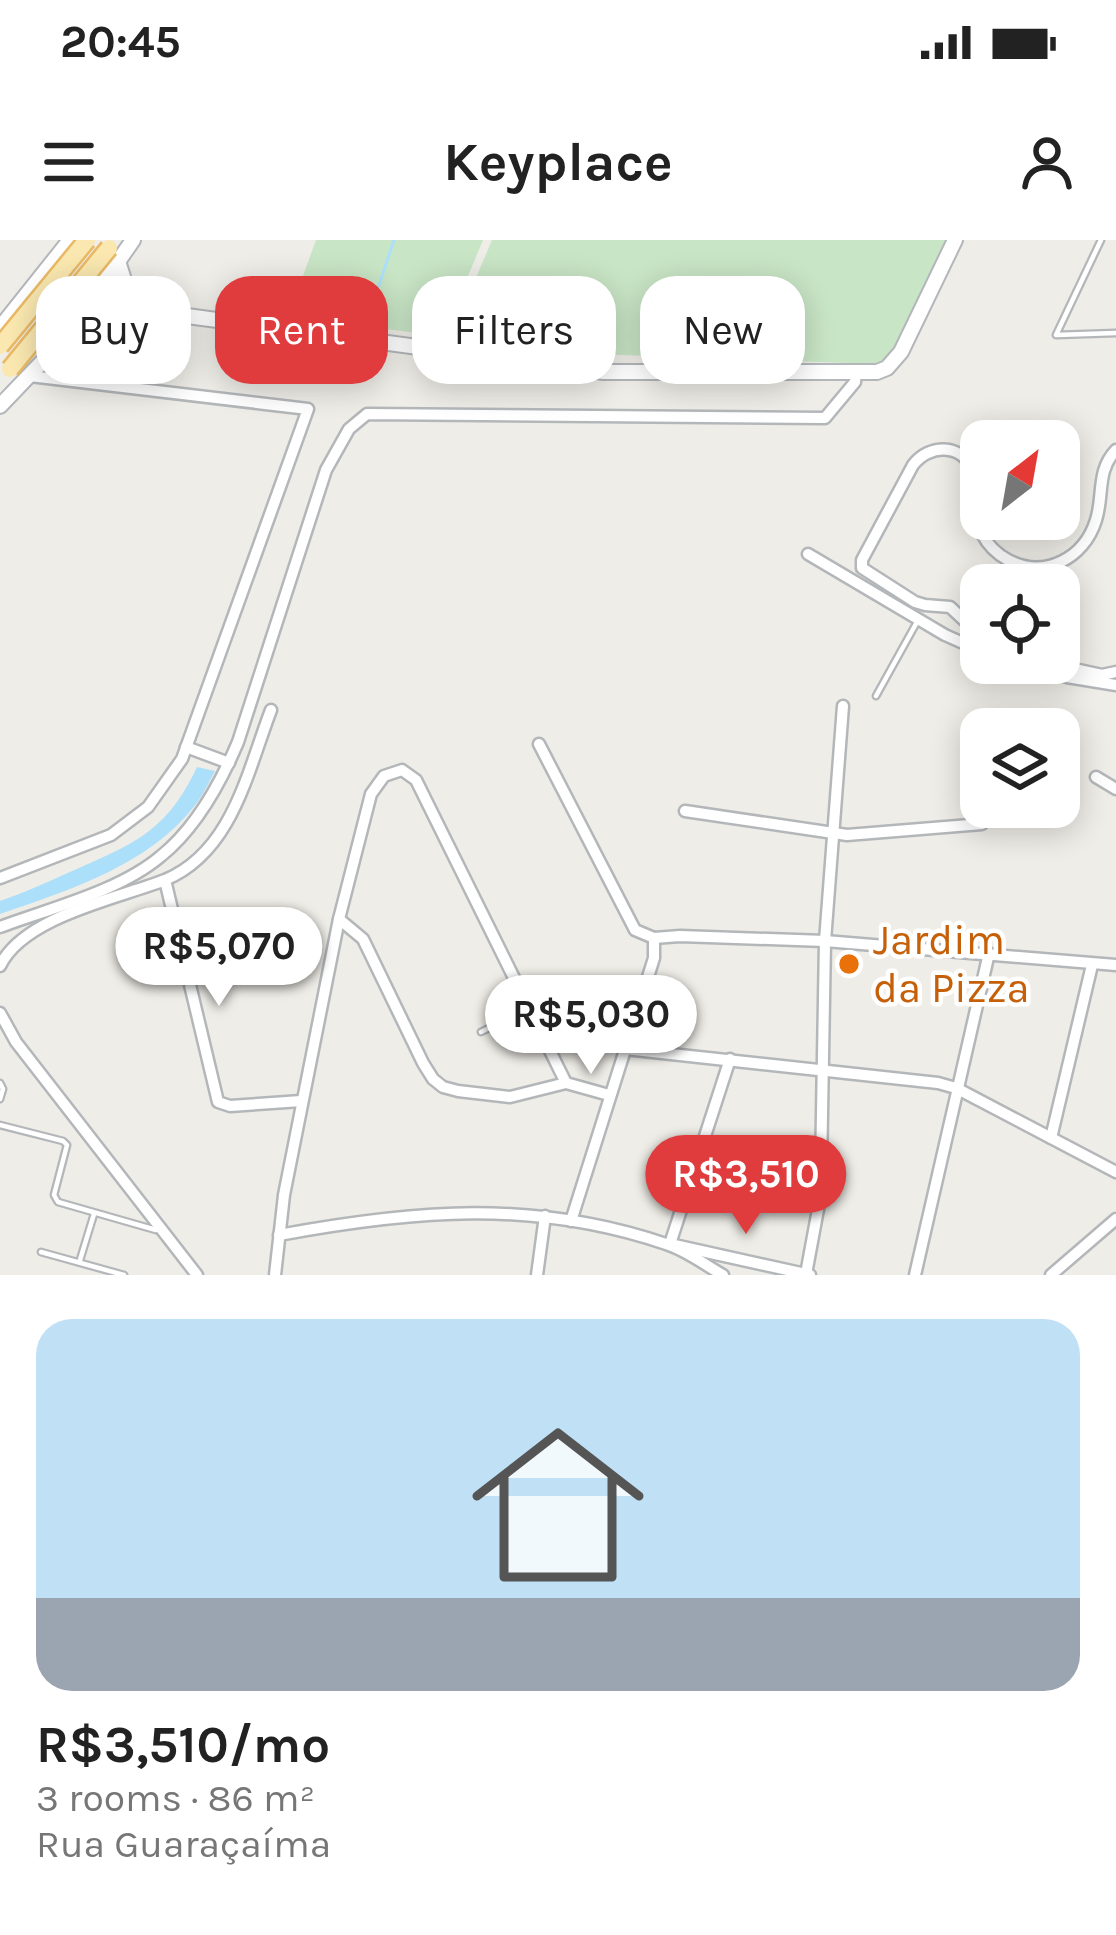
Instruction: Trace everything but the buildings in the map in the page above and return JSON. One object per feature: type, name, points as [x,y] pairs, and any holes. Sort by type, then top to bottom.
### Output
[{"type":"main road","points":[[36,350],[17,344],[0,327],[70,240]]},
{"type":"main road","points":[[0,346],[87,240]]},
{"type":"main road","points":[[10,369],[133,240]]},
{"type":"main road","points":[[191,317],[604,372],[856,377],[896,361],[955,240]]},
{"type":"main road","points":[[107,276],[114,255]]},
{"type":"main road","points":[[114,255],[122,276]]},
{"type":"main road","points":[[53,262],[79,264],[97,276]]},
{"type":"main road","points":[[0,306],[21,302]]},
{"type":"main road","points":[[0,406],[36,369]]},
{"type":"street","points":[[0,878],[111,835],[148,807],[182,759],[308,409],[30,376]]},
{"type":"street","points":[[0,966],[37,920],[118,883],[161,856],[202,809],[238,742],[326,470],[350,429],[367,414],[826,418],[856,377]]},
{"type":"street","points":[[960,616],[950,607],[915,602],[862,568],[862,560],[920,456],[941,449],[961,455],[974,472],[980,531],[988,545],[1016,564]]},
{"type":"street","points":[[1058,564],[1068,559],[1097,519],[1105,466],[1116,451]]},
{"type":"street","points":[[808,554],[960,640]]},
{"type":"street","points":[[1080,670],[1102,675],[1116,672]]},
{"type":"street","points":[[1080,679],[1116,685]]},
{"type":"street","points":[[279,1234],[401,1216],[511,1212],[809,1274],[819,1204],[825,941],[843,706]]},
{"type":"street","points":[[0,927],[124,896],[185,872],[202,858],[227,823],[271,710]]},
{"type":"street","points":[[539,744],[635,930],[654,938],[825,941],[1116,965]]},
{"type":"street","points":[[188,748],[228,762]]},
{"type":"street","points":[[275,1275],[301,1101],[339,919],[371,794],[384,776],[402,770],[416,780],[566,1083]]},
{"type":"street","points":[[1096,777],[1116,789]]},
{"type":"street","points":[[685,811],[832,833],[960,826]]},
{"type":"street","points":[[165,880],[218,1102],[230,1106],[301,1101]]},
{"type":"street","points":[[118,883],[124,896]]},
{"type":"street","points":[[339,919],[363,939],[423,1063],[443,1087],[510,1097],[566,1083],[609,1095]]},
{"type":"street","points":[[571,1221],[654,958],[654,938]]},
{"type":"street","points":[[915,1275],[989,953]]},
{"type":"street","points":[[1051,1138],[1092,964]]},
{"type":"street","points":[[1,1017],[197,1275]]},
{"type":"street","points":[[625,1049],[938,1083],[1116,1172]]},
{"type":"street","points":[[670,1244],[730,1059]]},
{"type":"street","points":[[537,1275],[545,1216]]},
{"type":"street","points":[[1051,1275],[1116,1220]]},
{"type":"street","points":[[670,1244],[723,1275]]},
{"type":"lane","points":[[1100,240],[1056,335],[1116,333]]},
{"type":"lane","points":[[876,696],[919,619]]},
{"type":"lane","points":[[481,1032],[530,1008]]},
{"type":"lane","points":[[0,1083],[0,1099]]},
{"type":"lane","points":[[0,1125],[65,1143],[68,1148],[54,1199],[164,1232]]},
{"type":"lane","points":[[80,1262],[94,1214]]},
{"type":"lane","points":[[41,1252],[124,1275]]},
{"type":"green space","points":[[316,240],[483,240],[468,276],[412,276],[412,332],[388,329],[388,276],[303,276]]},
{"type":"green space","points":[[492,240],[947,240],[892,356],[875,364],[805,362],[805,276],[640,276],[640,356],[616,355],[616,276],[477,276]]},
{"type":"water","points":[[197,767],[215,771],[196,804],[156,844],[107,873],[0,914],[0,901],[146,834],[173,807]]},
{"type":"waterway","points":[[382,276],[394,240]]},
{"type":"place","name":"Jardim da Pizza","points":[[849,964]]}]
